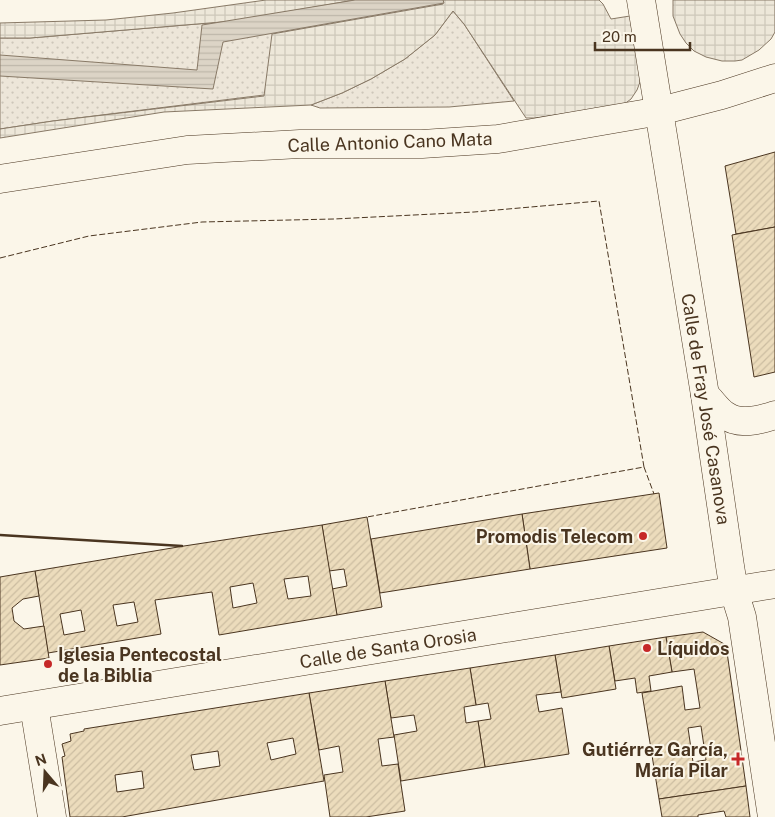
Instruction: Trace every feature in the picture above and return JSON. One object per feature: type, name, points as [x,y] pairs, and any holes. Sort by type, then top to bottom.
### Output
[{"type":"street","name":"Calle de Fray José Casanova","points":[[641,0],[705,395],[734,591],[742,617],[772,817]]},
{"type":"street","name":"Calle Antonio Cano Mata","points":[[0,179],[187,150],[300,144],[422,144],[498,139],[660,111],[722,95],[775,78]]},
{"type":"street","points":[[705,395],[724,415],[731,419],[742,421],[755,420],[775,415]]},
{"type":"street","name":"Calle de Santa Orosia","points":[[0,711],[775,584]]},
{"type":"street","points":[[34,706],[52,817]]},
{"type":"shaded area","points":[[266,0],[355,0],[233,21],[30,38],[0,38],[0,23],[106,20]]},
{"type":"shaded area","points":[[355,0],[443,0],[444,3],[264,95],[0,129],[0,38],[30,38],[233,21]]},
{"type":"shaded area","points":[[355,0],[443,0],[444,3],[223,42],[213,89],[0,76],[0,55],[197,70],[202,25]]},
{"type":"shaded area","points":[[443,0],[599,0],[611,19],[630,16],[640,73],[640,82],[637,90],[631,99],[623,105],[526,118],[464,24],[453,11],[435,35],[405,59],[371,79],[311,105],[164,112],[0,138],[0,129],[264,96],[272,34],[443,4]]},
{"type":"shaded area","points":[[673,0],[775,0],[775,32],[771,39],[759,50],[742,60],[722,61],[706,57],[694,51],[680,34],[673,16]]},
{"type":"shaded area","points":[[453,11],[464,24],[514,101],[449,107],[320,108],[311,105],[371,79],[405,59],[435,35]]},
{"type":"building","points":[[775,152],[775,227],[736,234],[725,166]]},
{"type":"building","points":[[775,227],[775,372],[754,377],[732,235]]},
{"type":"building","points":[[659,493],[667,548],[530,569],[522,514]]},
{"type":"building","points":[[522,514],[530,569],[380,593],[371,539]]},
{"type":"building","points":[[367,517],[382,607],[337,615],[332,589],[347,586],[344,569],[329,571],[322,525]]},
{"type":"building","points":[[322,525],[337,615],[219,635],[212,592],[155,600],[161,634],[48,653],[35,571]],"holes":[[[308,576],[311,596],[288,599],[284,579]],[[253,583],[257,603],[233,608],[230,587]],[[134,602],[138,622],[117,626],[113,605]],[[81,610],[85,631],[64,635],[60,614]]]},
{"type":"building","points":[[35,571],[39,596],[23,599],[12,608],[14,621],[24,629],[44,626],[49,658],[0,665],[0,577]]},
{"type":"building","points":[[703,632],[726,645],[746,786],[659,799],[642,693],[682,686],[685,710],[700,708],[694,669],[672,672],[666,637]],"holes":[[[701,726],[706,760],[693,762],[688,728]]]},
{"type":"building","points":[[666,637],[672,672],[649,676],[651,691],[637,693],[635,678],[615,681],[609,646]]},
{"type":"building","points":[[609,646],[616,689],[562,698],[555,655]]},
{"type":"building","points":[[555,655],[561,692],[536,695],[539,712],[562,708],[569,754],[485,767],[478,721],[491,719],[488,703],[476,705],[470,668]]},
{"type":"building","points":[[470,668],[476,705],[464,707],[466,723],[478,721],[485,767],[401,781],[394,735],[417,731],[414,715],[391,718],[385,681]]},
{"type":"building","points":[[385,681],[394,737],[378,739],[382,766],[398,764],[405,811],[366,817],[330,817],[324,775],[343,772],[339,746],[319,750],[309,693]]},
{"type":"building","points":[[309,693],[324,781],[122,817],[70,817],[62,757],[65,756],[62,744],[71,741],[70,734],[84,731],[84,729]],"holes":[[[293,738],[296,754],[271,760],[267,743]],[[218,751],[220,766],[194,770],[191,755]],[[142,771],[144,788],[117,792],[115,775]]]},
{"type":"building","points":[[746,786],[750,817],[726,817],[724,811],[698,815],[698,817],[662,817],[659,799]]},
{"type":"fence","points":[[0,258],[89,236],[202,222],[334,219],[474,212],[599,201],[644,467],[367,517]]},
{"type":"fence","points":[[644,467],[654,494]]},
{"type":"wall","points":[[0,535],[182,546]]},
{"type":"place","name":"Promodis Telecom","points":[[643,536]]},
{"type":"place","name":"Líquidos","points":[[647,648]]},
{"type":"place","name":"Iglesia Pentecostal de la Biblia","points":[[48,664]]},
{"type":"place","name":"Gutiérrez García, María Pilar","points":[[738,759]]}]
